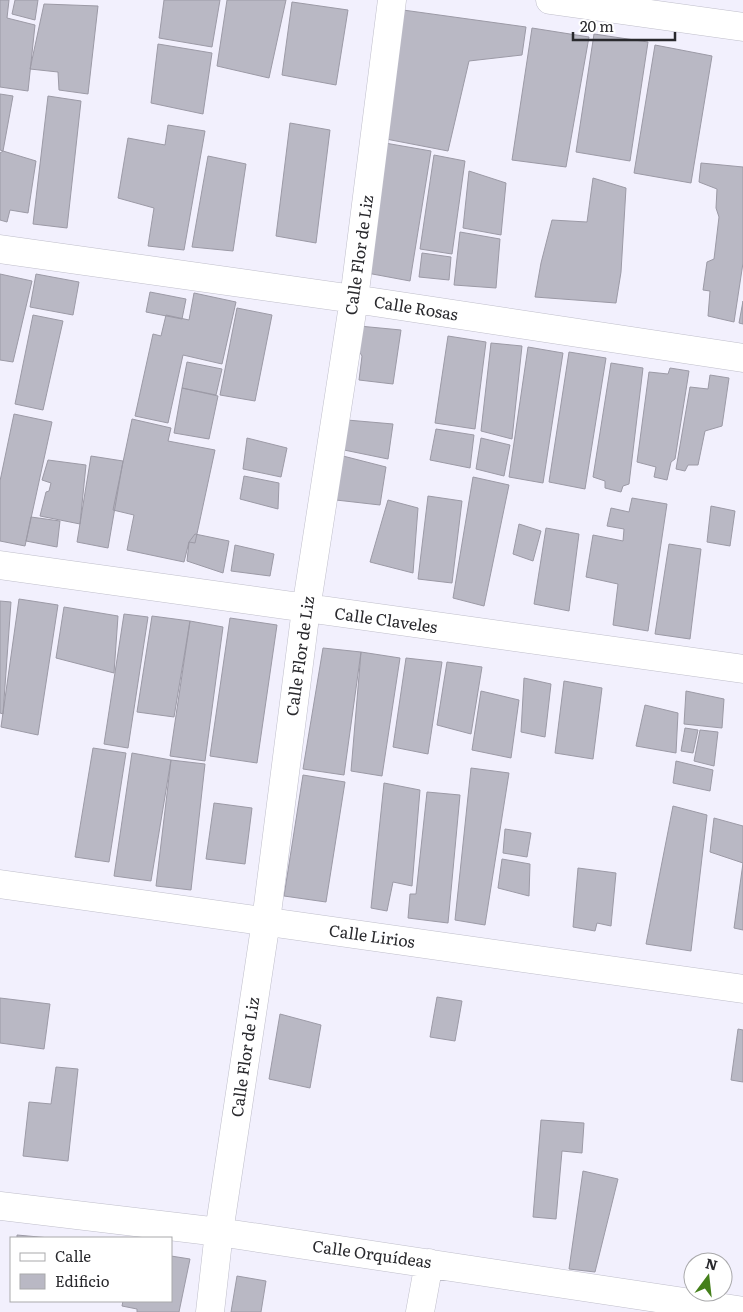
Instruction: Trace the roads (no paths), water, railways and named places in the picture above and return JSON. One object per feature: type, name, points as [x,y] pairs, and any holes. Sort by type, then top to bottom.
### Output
[{"type":"street","name":"Calle Flor de Liz","points":[[210,1312],[219,1232],[266,921],[306,609],[354,298],[392,0]]},
{"type":"street","points":[[550,0],[743,27]]},
{"type":"street","name":"Calle Rosas","points":[[0,249],[354,298],[743,358]]},
{"type":"street","name":"Calle Claveles","points":[[0,565],[743,669]]},
{"type":"street","name":"Calle Lirios","points":[[0,884],[743,989]]},
{"type":"street","name":"Calle Orquídeas","points":[[0,1206],[219,1232],[429,1263],[627,1303],[743,1310]]},
{"type":"street","points":[[420,1312],[429,1263]]}]
